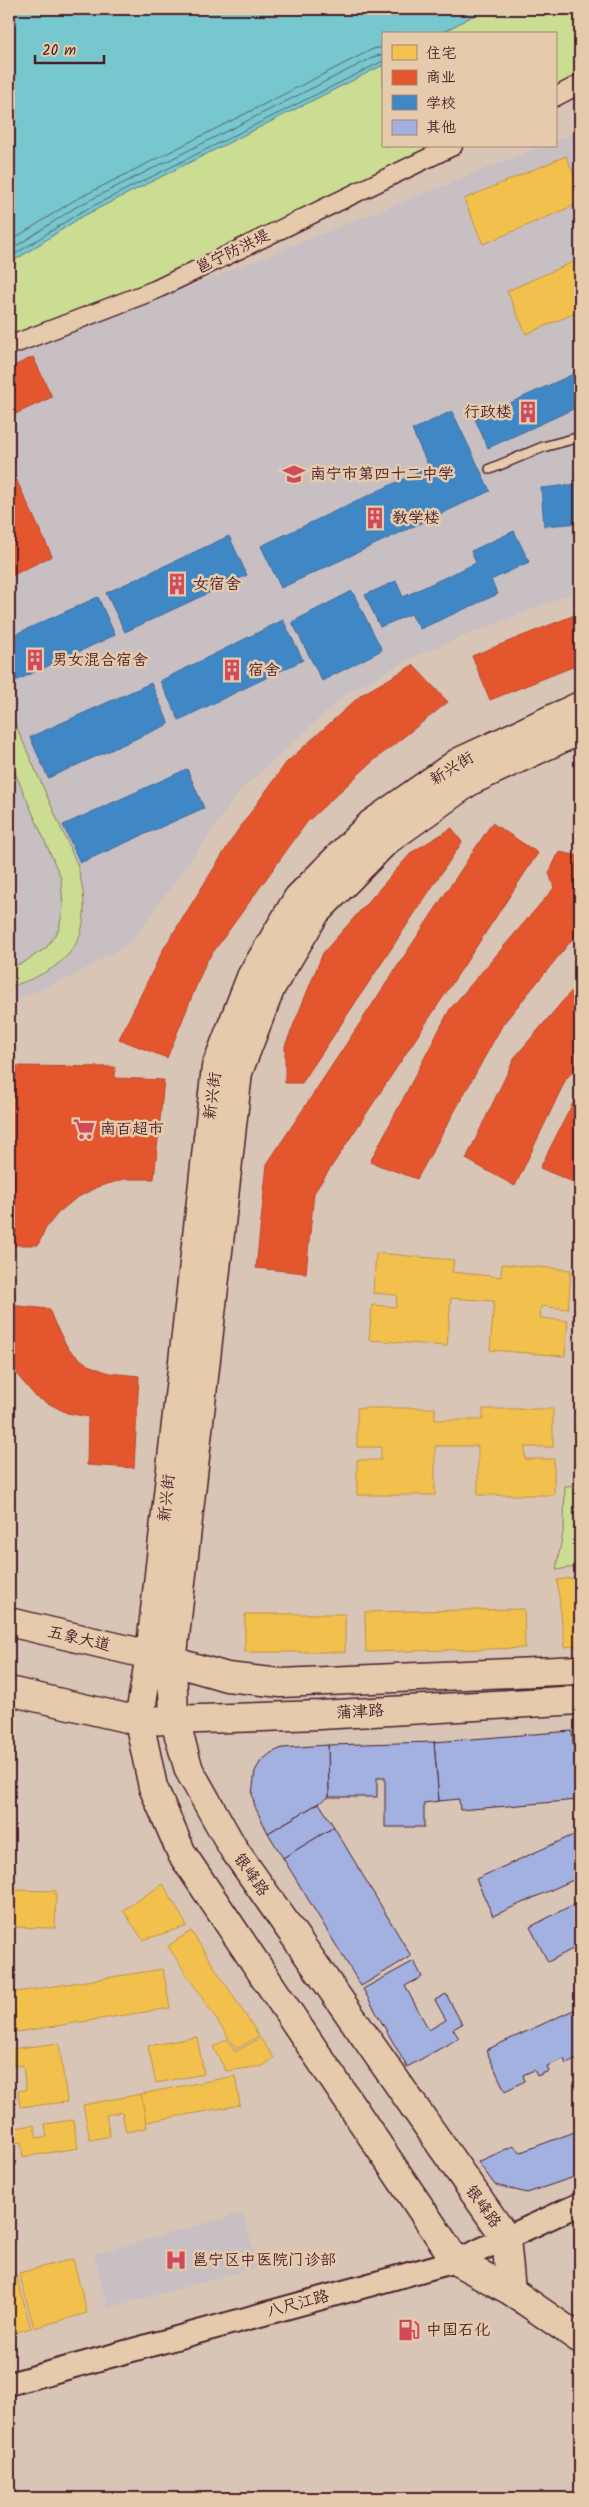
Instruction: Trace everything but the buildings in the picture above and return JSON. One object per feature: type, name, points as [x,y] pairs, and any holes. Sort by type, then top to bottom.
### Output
[{"type":"main road","name":"新兴街","points":[[161,1659],[216,1066],[251,977],[298,898],[371,824],[458,762],[580,706]]},
{"type":"main road","name":"新兴街","points":[[161,1659],[238,1072],[271,987],[316,912],[386,841],[470,781],[580,730]]},
{"type":"main road","name":"五象大道","points":[[9,1622],[161,1659]]},
{"type":"main road","name":"蒲津路","points":[[161,1659],[227,1677],[281,1683],[580,1670]]},
{"type":"main road","name":"银峰路","points":[[161,1659],[174,1718],[189,1770],[233,1848],[506,2238],[511,2292]]},
{"type":"main road","points":[[161,1659],[139,1721],[153,1788],[182,1854],[456,2261],[511,2292],[580,2339]]},
{"type":"main road","points":[[9,1691],[139,1721]]},
{"type":"main road","name":"蒲津路","points":[[139,1721],[174,1718],[320,1714],[580,1700]]},
{"type":"street","points":[[556,96],[580,84]]},
{"type":"street","name":"邕宁防洪堤","points":[[9,346],[155,290],[449,148]]},
{"type":"street","name":"八尺江路","points":[[9,2384],[456,2261],[580,2204]]},
{"type":"lane","points":[[490,469],[543,447],[580,437]]},
{"type":"shaded area","name":"南宁市第四十二中学","points":[[580,131],[580,590],[417,655],[347,693],[242,789],[132,941],[72,977],[9,1002],[9,358],[538,148],[556,148],[556,141]]},
{"type":"shaded area","name":"邕宁区中医院门诊部","points":[[243,2213],[258,2267],[108,2308],[94,2254]]},
{"type":"green space","points":[[485,9],[580,9],[580,84],[556,96],[556,32],[444,32]]},
{"type":"green space","points":[[382,66],[382,148],[449,148],[155,290],[9,346],[9,264],[81,217]]},
{"type":"green space","points":[[9,710],[77,864],[84,909],[82,928],[76,944],[66,957],[51,969],[33,979],[9,987],[9,967],[23,963],[46,948],[59,929],[63,908],[61,878],[9,759]]},
{"type":"green space","points":[[580,1485],[580,1566],[556,1570],[564,1527],[565,1486]]},
{"type":"water","points":[[9,9],[485,9],[444,32],[382,32],[382,66],[81,217],[9,264]]},
{"type":"place","name":"行政楼","points":[[528,412]]},
{"type":"place","name":"南宁市第四十二中学","points":[[294,474]]},
{"type":"place","name":"教学楼","points":[[375,518]]},
{"type":"place","name":"女宿舍","points":[[177,584]]},
{"type":"place","name":"男女混合宿舍","points":[[35,660]]},
{"type":"place","name":"宿舍","points":[[232,670]]},
{"type":"place","name":"南百超市","points":[[84,1129]]},
{"type":"place","name":"邕宁区中医院门诊部","points":[[176,2260]]},
{"type":"place","name":"中国石化","points":[[409,2330]]}]
